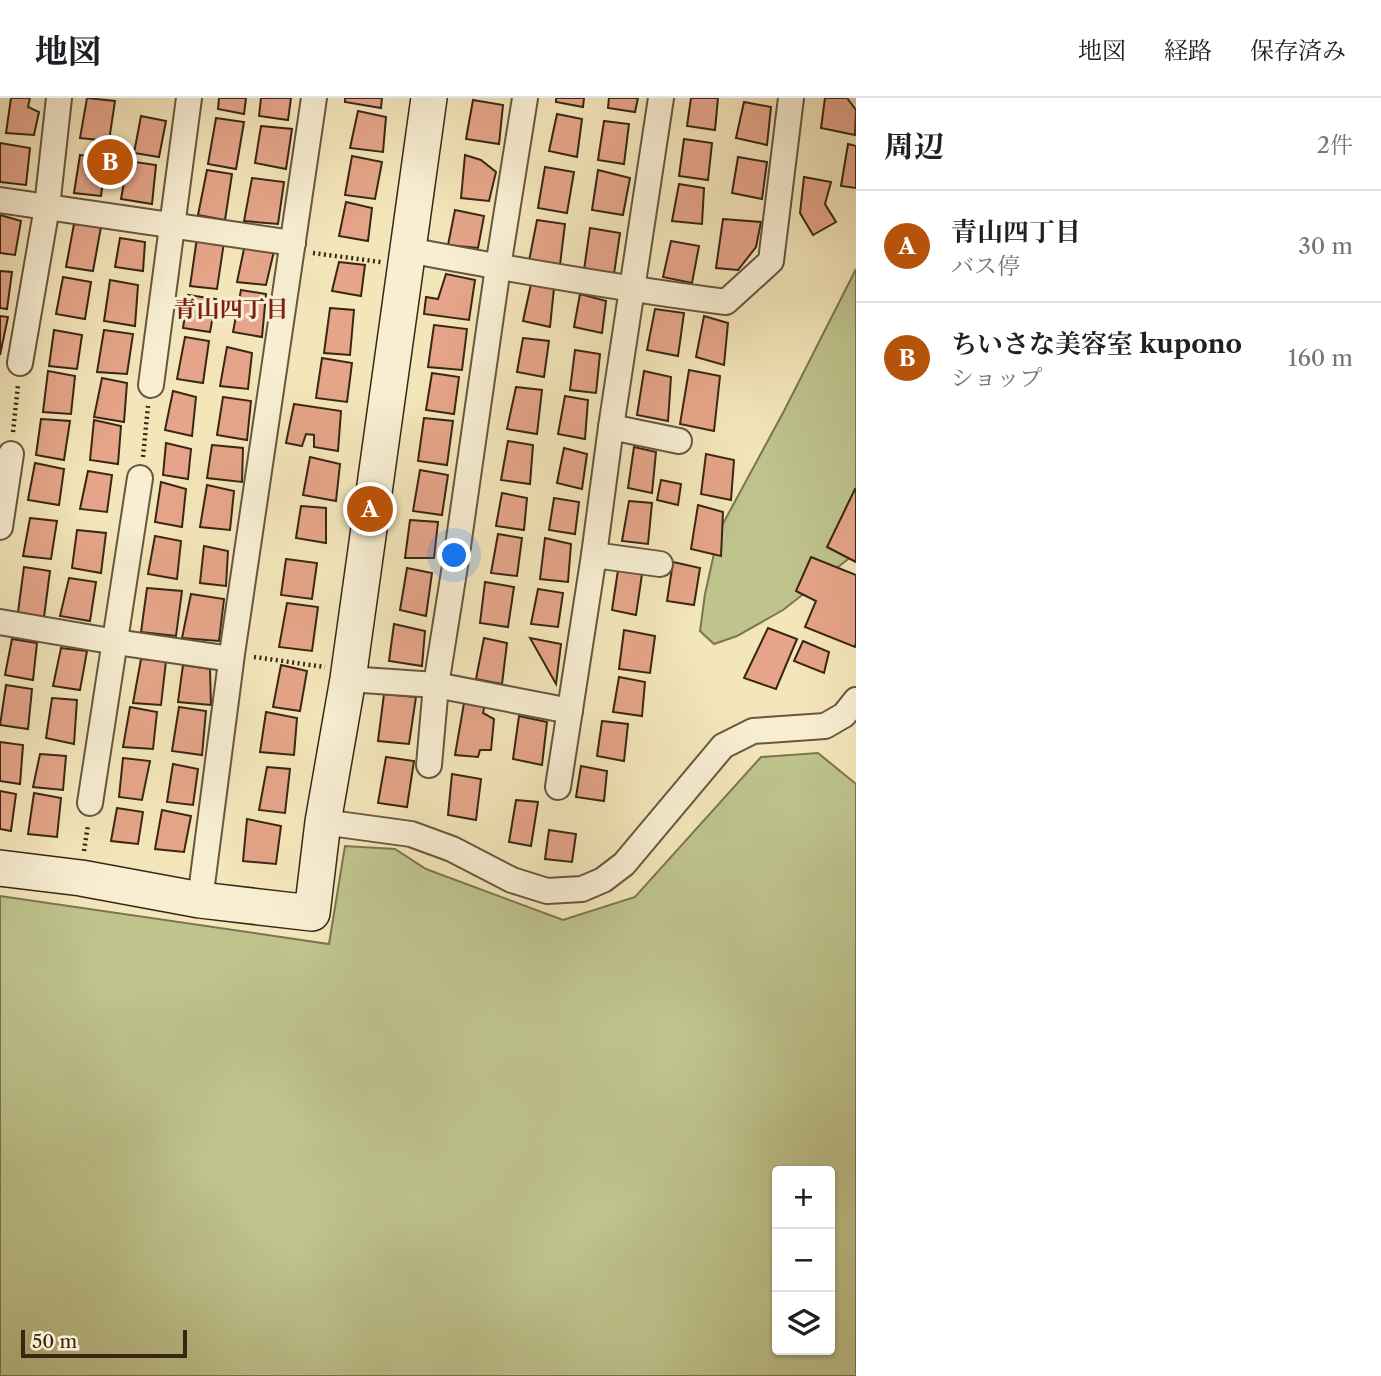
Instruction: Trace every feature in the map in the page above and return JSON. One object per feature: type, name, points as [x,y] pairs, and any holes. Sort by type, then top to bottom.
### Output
[{"type":"street","points":[[20,363],[47,207],[60,98]]},
{"type":"street","points":[[151,385],[188,98]]},
{"type":"street","points":[[200,900],[232,656],[314,98]]},
{"type":"street","points":[[0,868],[81,878],[200,900],[312,913],[323,822],[349,674],[429,98]]},
{"type":"street","points":[[429,765],[436,685],[525,98]]},
{"type":"street","points":[[558,787],[661,98]]},
{"type":"street","points":[[407,258],[498,267],[726,302],[771,261],[791,98]]},
{"type":"street","points":[[0,200],[292,246]]},
{"type":"street","points":[[611,428],[679,441]]},
{"type":"street","points":[[0,527],[11,454]]},
{"type":"street","points":[[90,803],[140,478]]},
{"type":"street","points":[[594,555],[660,564]]},
{"type":"street","points":[[0,622],[116,642],[232,656]]},
{"type":"street","points":[[349,674],[436,685],[570,711]]},
{"type":"street","points":[[323,822],[411,834],[452,849],[512,880],[547,891],[582,889],[603,880],[624,864],[723,746],[753,732],[825,726],[844,715],[856,700]]},
{"type":"path","points":[[292,246],[407,258]]},
{"type":"path","points":[[11,454],[20,363]]},
{"type":"path","points":[[140,478],[151,385]]},
{"type":"path","points":[[232,656],[349,674]]},
{"type":"path","points":[[81,878],[90,803]]},
{"type":"green space","points":[[856,269],[856,553],[783,610],[737,636],[714,644],[700,631],[719,531]]},
{"type":"green space","points":[[818,753],[856,784],[856,1376],[0,1376],[0,896],[329,944],[345,846],[395,849],[426,869],[563,920],[635,897],[761,757]]},
{"type":"building","points":[[11,98],[30,98],[28,107],[39,112],[34,135],[6,133]]},
{"type":"building","points":[[87,98],[115,101],[109,141],[80,138]]},
{"type":"building","points":[[219,98],[246,98],[244,114],[218,109]]},
{"type":"building","points":[[261,98],[291,98],[288,120],[259,116]]},
{"type":"building","points":[[345,98],[382,98],[381,108],[345,102]]},
{"type":"building","points":[[556,98],[584,98],[583,107],[556,102]]},
{"type":"building","points":[[609,98],[638,98],[635,112],[608,108]]},
{"type":"building","points":[[691,98],[718,98],[715,130],[687,126]]},
{"type":"building","points":[[825,98],[847,98],[856,110],[855,135],[821,128]]},
{"type":"building","points":[[473,100],[503,105],[499,144],[466,139]]},
{"type":"building","points":[[744,102],[771,107],[767,145],[736,138]]},
{"type":"building","points":[[358,111],[386,117],[383,152],[350,148]]},
{"type":"building","points":[[557,114],[582,119],[577,157],[549,151]]},
{"type":"building","points":[[141,116],[166,121],[159,157],[134,153]]},
{"type":"building","points":[[216,118],[244,122],[236,169],[208,164]]},
{"type":"building","points":[[604,121],[629,124],[624,164],[598,160]]},
{"type":"building","points":[[261,126],[292,129],[286,169],[255,163]]},
{"type":"building","points":[[684,139],[712,143],[708,180],[679,176]]},
{"type":"building","points":[[0,143],[30,148],[26,185],[0,182]]},
{"type":"building","points":[[848,144],[856,146],[856,188],[841,186]]},
{"type":"building","points":[[80,155],[106,159],[101,196],[74,193]]},
{"type":"building","points":[[465,155],[481,160],[496,172],[489,201],[461,198]]},
{"type":"building","points":[[352,156],[382,162],[375,199],[345,195]]},
{"type":"building","points":[[738,157],[767,162],[762,199],[732,193]]},
{"type":"building","points":[[128,161],[156,165],[152,204],[121,199]]},
{"type":"building","points":[[545,167],[574,172],[567,213],[538,208]]},
{"type":"building","points":[[207,170],[232,174],[225,220],[198,215]]},
{"type":"building","points":[[598,170],[630,178],[623,215],[592,210]]},
{"type":"building","points":[[804,177],[831,182],[825,204],[836,222],[813,235],[800,213]]},
{"type":"building","points":[[252,178],[284,182],[278,224],[244,221]]},
{"type":"building","points":[[679,184],[704,188],[702,224],[672,221]]},
{"type":"building","points":[[346,202],[372,208],[368,241],[339,236]]},
{"type":"building","points":[[455,210],[484,216],[478,248],[448,245]]},
{"type":"building","points":[[0,215],[21,221],[15,255],[0,253]]},
{"type":"building","points":[[723,219],[761,222],[756,247],[738,270],[716,268]]},
{"type":"building","points":[[537,220],[565,224],[560,265],[529,261]]},
{"type":"building","points":[[74,224],[101,227],[93,271],[66,267]]},
{"type":"building","points":[[590,228],[620,233],[614,274],[584,270]]},
{"type":"building","points":[[120,238],[145,242],[143,271],[115,267]]},
{"type":"building","points":[[197,238],[224,242],[217,289],[190,286]]},
{"type":"building","points":[[671,241],[699,246],[692,283],[663,277]]},
{"type":"building","points":[[245,244],[274,251],[266,285],[237,282]]},
{"type":"building","points":[[339,262],[365,265],[361,296],[332,291]]},
{"type":"building","points":[[0,271],[12,272],[7,309],[0,308]]},
{"type":"building","points":[[446,274],[475,280],[469,320],[424,314],[426,297],[438,299]]},
{"type":"building","points":[[63,277],[91,282],[85,319],[56,314]]},
{"type":"building","points":[[110,280],[138,285],[135,326],[104,321]]},
{"type":"building","points":[[531,284],[554,288],[550,327],[523,321]]},
{"type":"building","points":[[241,290],[266,294],[262,337],[233,332]]},
{"type":"building","points":[[580,294],[606,301],[602,333],[574,327]]},
{"type":"building","points":[[188,295],[216,299],[210,332],[183,328]]},
{"type":"building","points":[[330,308],[354,310],[350,355],[324,353]]},
{"type":"building","points":[[655,309],[684,313],[678,356],[647,350]]},
{"type":"building","points":[[0,316],[8,317],[0,355]]},
{"type":"building","points":[[704,316],[728,323],[724,365],[696,357]]},
{"type":"building","points":[[434,325],[467,329],[462,370],[428,367]]},
{"type":"building","points":[[54,330],[82,335],[77,369],[49,366]]},
{"type":"building","points":[[104,330],[133,334],[127,374],[97,372]]},
{"type":"building","points":[[185,337],[209,341],[203,383],[177,379]]},
{"type":"building","points":[[523,338],[549,341],[544,377],[517,372]]},
{"type":"building","points":[[227,347],[252,353],[248,389],[220,386]]},
{"type":"building","points":[[575,350],[600,354],[596,393],[570,390]]},
{"type":"building","points":[[322,358],[352,363],[347,402],[316,398]]},
{"type":"building","points":[[689,370],[720,376],[714,431],[680,424]]},
{"type":"building","points":[[48,371],[75,376],[71,414],[43,412]]},
{"type":"building","points":[[644,371],[671,377],[668,421],[637,415]]},
{"type":"building","points":[[432,373],[459,377],[454,414],[426,410]]},
{"type":"building","points":[[102,378],[127,383],[124,422],[94,417]]},
{"type":"building","points":[[516,387],[542,390],[537,434],[507,429]]},
{"type":"building","points":[[173,391],[196,397],[192,436],[165,430]]},
{"type":"building","points":[[565,396],[588,400],[585,439],[558,434]]},
{"type":"building","points":[[223,397],[251,401],[247,440],[217,435]]},
{"type":"building","points":[[294,404],[341,411],[338,451],[314,447],[314,435],[306,434],[302,446],[286,443]]},
{"type":"building","points":[[424,418],[453,421],[447,465],[418,461]]},
{"type":"building","points":[[41,419],[70,421],[64,460],[36,455]]},
{"type":"building","points":[[94,420],[121,426],[118,464],[90,460]]},
{"type":"building","points":[[508,441],[533,445],[530,484],[501,480]]},
{"type":"building","points":[[166,443],[191,449],[188,479],[163,475]]},
{"type":"building","points":[[212,445],[243,448],[242,482],[207,478]]},
{"type":"building","points":[[634,447],[656,452],[652,493],[628,488]]},
{"type":"building","points":[[564,448],[587,454],[582,489],[557,483]]},
{"type":"building","points":[[706,454],[734,460],[731,500],[701,494]]},
{"type":"building","points":[[310,457],[340,464],[336,501],[303,495]]},
{"type":"building","points":[[35,463],[64,469],[59,505],[28,500]]},
{"type":"building","points":[[420,470],[448,475],[442,515],[413,511]]},
{"type":"building","points":[[88,471],[112,475],[107,512],[80,509]]},
{"type":"building","points":[[661,480],[681,484],[678,505],[657,500]]},
{"type":"building","points":[[161,482],[186,489],[182,527],[155,522]]},
{"type":"building","points":[[207,485],[234,491],[230,530],[200,527]]},
{"type":"building","points":[[856,489],[856,562],[827,547]]},
{"type":"building","points":[[502,493],[527,498],[524,530],[496,526]]},
{"type":"building","points":[[554,498],[579,502],[575,534],[549,530]]},
{"type":"building","points":[[629,501],[652,503],[648,544],[622,541]]},
{"type":"building","points":[[698,505],[723,512],[721,556],[691,549]]},
{"type":"building","points":[[301,506],[326,508],[326,543],[296,538]]},
{"type":"building","points":[[30,518],[57,521],[51,559],[23,556]]},
{"type":"building","points":[[410,520],[438,522],[434,558],[405,558]]},
{"type":"building","points":[[77,530],[106,533],[101,573],[72,568]]},
{"type":"building","points":[[498,534],[522,538],[517,576],[491,573]]},
{"type":"building","points":[[155,536],[181,541],[177,579],[148,574]]},
{"type":"building","points":[[545,538],[571,544],[568,582],[540,579]]},
{"type":"building","points":[[204,546],[228,551],[226,586],[200,583]]},
{"type":"building","points":[[811,557],[856,575],[855,647],[805,627],[816,601],[796,591]]},
{"type":"building","points":[[286,559],[317,563],[312,599],[281,595]]},
{"type":"building","points":[[673,562],[700,568],[694,605],[667,601]]},
{"type":"building","points":[[24,567],[50,571],[44,617],[18,612]]},
{"type":"building","points":[[407,568],[432,573],[426,616],[400,610]]},
{"type":"building","points":[[618,570],[642,574],[636,615],[612,610]]},
{"type":"building","points":[[69,578],[96,582],[90,621],[60,616]]},
{"type":"building","points":[[485,582],[514,587],[508,627],[480,623]]},
{"type":"building","points":[[147,588],[182,591],[176,636],[141,632]]},
{"type":"building","points":[[538,589],[563,593],[558,627],[531,624]]},
{"type":"building","points":[[191,594],[224,599],[219,641],[182,638]]},
{"type":"building","points":[[287,603],[318,607],[312,651],[279,647]]},
{"type":"building","points":[[394,624],[425,631],[422,666],[389,661]]},
{"type":"building","points":[[768,628],[797,639],[776,689],[744,678]]},
{"type":"building","points":[[624,630],[655,636],[650,673],[619,669]]},
{"type":"building","points":[[484,638],[507,643],[502,684],[476,679]]},
{"type":"building","points":[[530,638],[561,644],[556,684]]},
{"type":"building","points":[[12,639],[37,643],[33,680],[5,675]]},
{"type":"building","points":[[803,641],[829,652],[824,673],[794,661]]},
{"type":"building","points":[[61,648],[87,651],[80,690],[53,686]]},
{"type":"building","points":[[141,659],[166,661],[161,705],[133,703]]},
{"type":"building","points":[[183,665],[210,669],[211,705],[178,702]]},
{"type":"building","points":[[281,665],[307,671],[300,711],[273,707]]},
{"type":"building","points":[[619,677],[645,682],[642,716],[613,712]]},
{"type":"building","points":[[6,685],[32,689],[28,729],[0,725]]},
{"type":"building","points":[[384,694],[416,697],[409,744],[378,741]]},
{"type":"building","points":[[52,698],[77,700],[74,744],[46,738]]},
{"type":"building","points":[[464,703],[485,704],[483,713],[494,719],[491,750],[480,750],[478,757],[455,755]]},
{"type":"building","points":[[130,707],[157,712],[153,749],[123,747]]},
{"type":"building","points":[[179,707],[206,711],[202,755],[172,751]]},
{"type":"building","points":[[266,712],[297,718],[294,755],[260,752]]},
{"type":"building","points":[[519,716],[547,722],[542,765],[513,759]]},
{"type":"building","points":[[602,721],[628,724],[624,761],[597,756]]},
{"type":"building","points":[[0,742],[23,745],[20,784],[0,781]]},
{"type":"building","points":[[40,754],[66,756],[63,790],[33,787]]},
{"type":"building","points":[[386,757],[414,761],[407,807],[378,803]]},
{"type":"building","points":[[123,758],[150,761],[142,800],[119,797]]},
{"type":"building","points":[[173,764],[198,769],[193,805],[167,802]]},
{"type":"building","points":[[581,766],[607,771],[604,801],[576,797]]},
{"type":"building","points":[[267,767],[290,769],[285,813],[259,810]]},
{"type":"building","points":[[452,774],[481,779],[476,820],[448,815]]},
{"type":"building","points":[[0,791],[16,794],[11,831],[0,829]]},
{"type":"building","points":[[34,793],[61,798],[57,837],[28,834]]},
{"type":"building","points":[[516,800],[538,802],[531,846],[509,842]]},
{"type":"building","points":[[117,808],[143,812],[138,844],[111,841]]},
{"type":"building","points":[[162,810],[191,816],[184,852],[155,849]]},
{"type":"building","points":[[247,819],[281,826],[276,864],[243,861]]},
{"type":"building","points":[[549,830],[576,834],[572,862],[545,859]]},
{"type":"place","name":"ちいさな美容室 kupono","points":[[110,162]]},
{"type":"place","name":"青山四丁目","points":[[370,509]]},
{"type":"district","name":"青山四丁目","points":[[231,309]]}]
